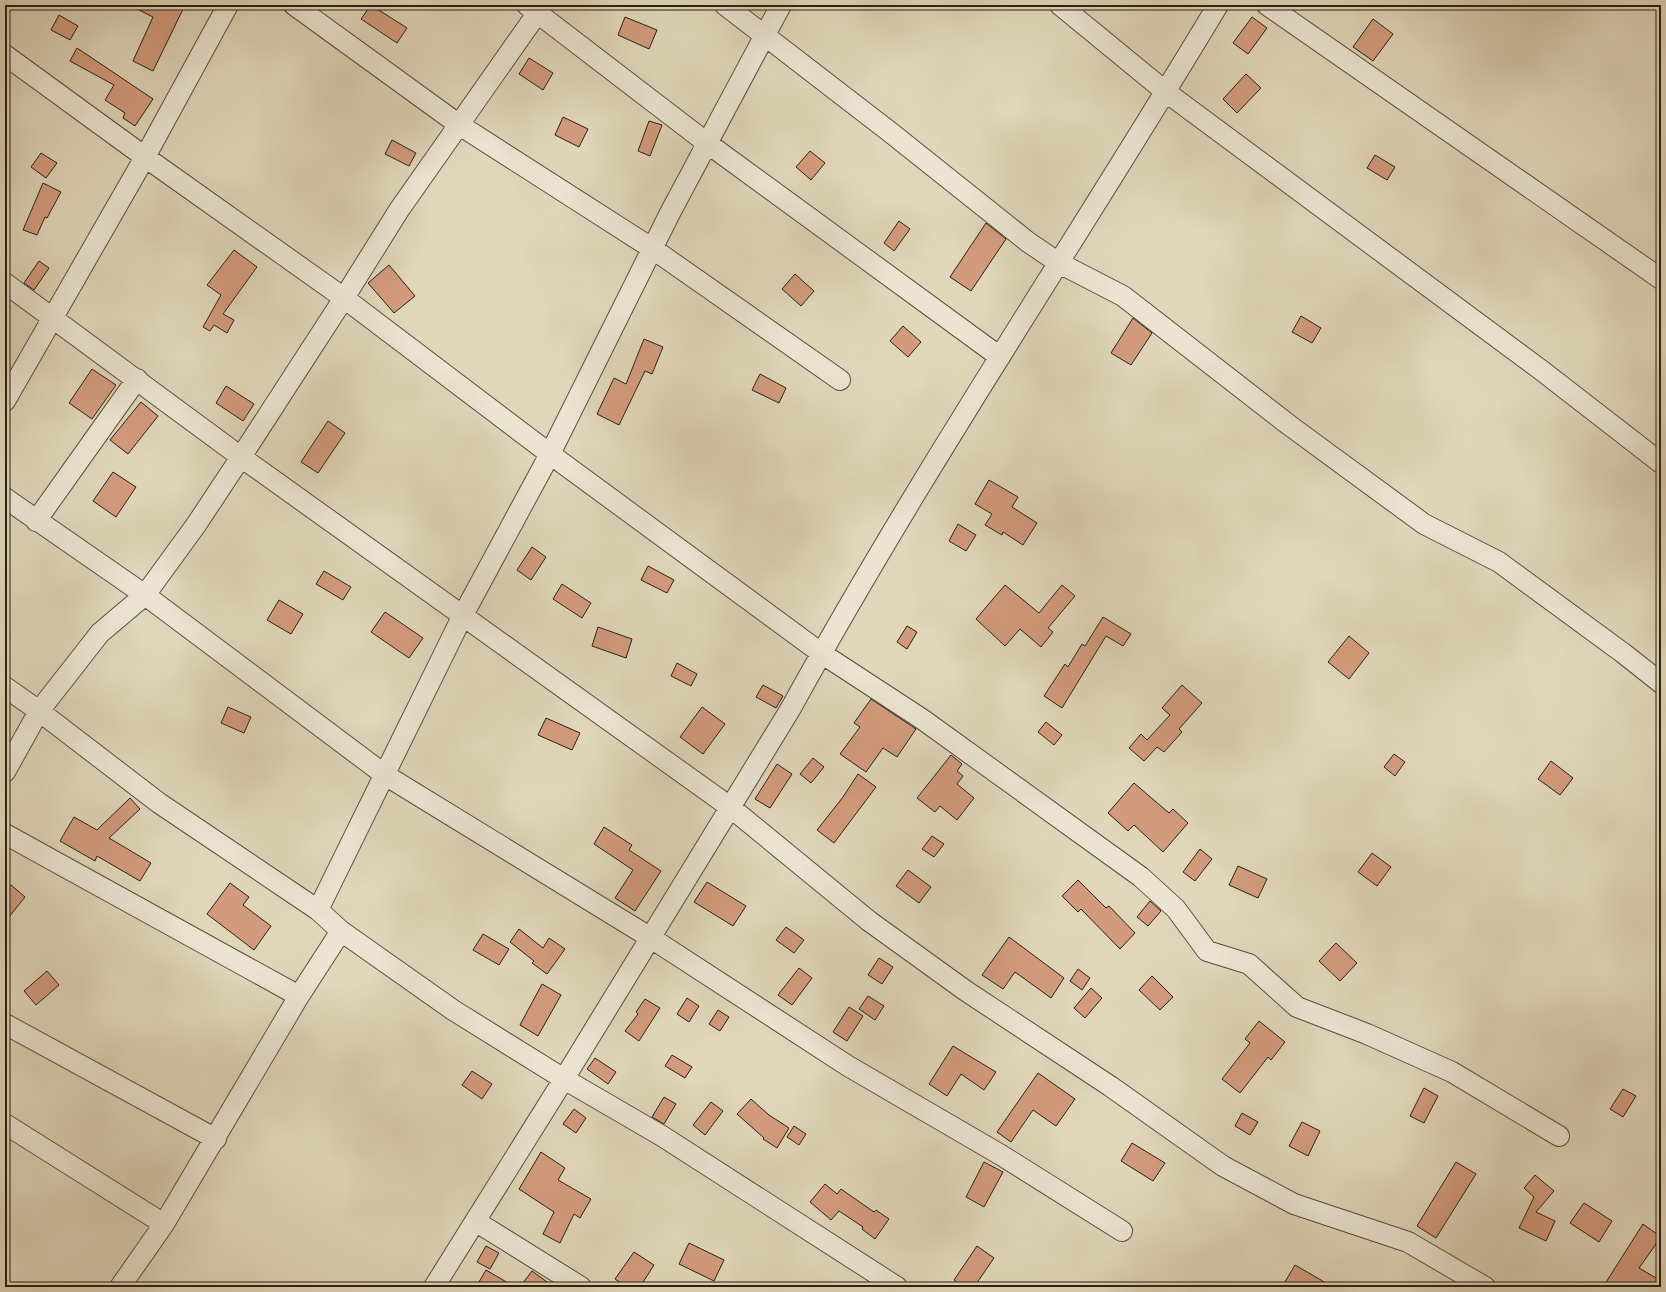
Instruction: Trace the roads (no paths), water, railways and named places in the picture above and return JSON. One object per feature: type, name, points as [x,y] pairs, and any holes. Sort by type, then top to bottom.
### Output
[{"type":"street","points":[[5,401],[145,157],[228,5]]},
{"type":"street","points":[[294,5],[458,124],[653,249],[840,380]]},
{"type":"street","points":[[725,5],[763,36],[890,132],[1028,242],[1059,263],[1123,296],[1289,425],[1424,524],[1500,562],[1623,652],[1661,683]]},
{"type":"street","points":[[318,910],[463,615],[550,454],[653,249],[763,36],[781,5]]},
{"type":"street","points":[[1060,5],[1166,92],[1541,370],[1661,463]]},
{"type":"street","points":[[434,1287],[651,938],[791,708],[944,446],[1166,92],[1218,5]]},
{"type":"street","points":[[1267,5],[1661,279]]},
{"type":"street","points":[[5,772],[39,711],[100,633],[145,595],[196,525],[344,298],[399,210],[536,8],[708,143],[1000,357]]},
{"type":"street","points":[[5,55],[145,157],[344,298],[550,454],[822,653],[922,719],[1140,877],[1176,909],[1207,951],[1249,964],[1297,1007],[1367,1034],[1452,1072],[1559,1136]]},
{"type":"street","points":[[5,283],[241,457],[730,807],[868,921],[966,991],[1110,1086],[1223,1166],[1294,1204],[1408,1242],[1485,1287]]},
{"type":"street","points":[[36,521],[137,379]]},
{"type":"street","points":[[5,498],[36,521],[145,595],[385,776],[651,938],[848,1066],[1001,1155],[1122,1232]]},
{"type":"street","points":[[5,687],[39,711],[159,804],[318,910],[341,931],[453,1010],[564,1079],[662,1136],[897,1287]]},
{"type":"street","points":[[5,834],[299,996]]},
{"type":"street","points":[[120,1287],[164,1224],[216,1139],[299,996],[341,931]]},
{"type":"street","points":[[5,1024],[216,1139]]},
{"type":"street","points":[[5,1124],[164,1224]]},
{"type":"street","points":[[475,1221],[581,1287]]}]
